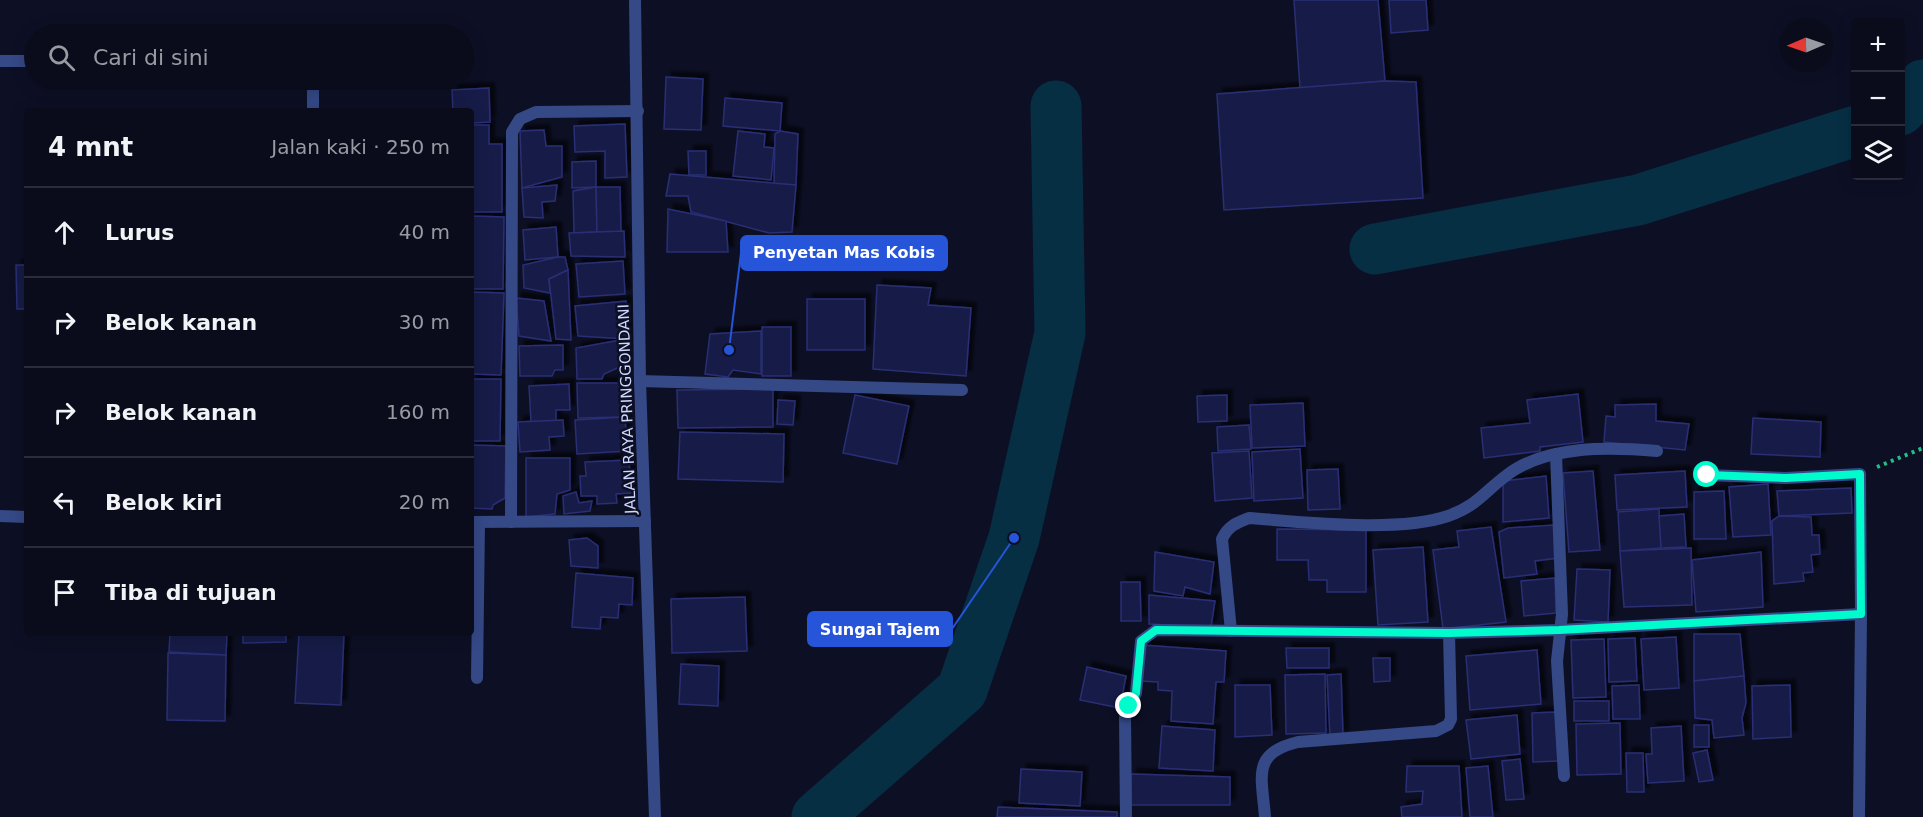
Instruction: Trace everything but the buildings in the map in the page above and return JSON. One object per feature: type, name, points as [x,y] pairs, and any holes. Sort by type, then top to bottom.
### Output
[{"type":"street","name":"JALAN RAYA PRINGGONDANI","points":[[635,0],[640,381],[655,817]]},
{"type":"street","points":[[0,61],[24,61]]},
{"type":"street","points":[[313,90],[313,108]]},
{"type":"street","points":[[511,522],[512,132],[520,118],[536,112],[638,111]]},
{"type":"street","points":[[640,381],[962,390]]},
{"type":"street","points":[[1231,632],[1222,539],[1226,530],[1238,522],[1249,518],[1326,523],[1411,523],[1446,517],[1470,508],[1508,474],[1528,462],[1556,454],[1622,448],[1656,451]]},
{"type":"street","points":[[1556,454],[1562,614],[1559,630],[1558,670],[1564,776]]},
{"type":"street","points":[[1707,475],[1786,478],[1860,474],[1859,817]]},
{"type":"street","points":[[0,516],[24,517]]},
{"type":"street","points":[[477,678],[475,522],[645,521]]},
{"type":"street","points":[[1126,817],[1125,717],[1136,693],[1141,641],[1156,630],[1449,633],[1559,630],[1861,614]]},
{"type":"street","points":[[1264,817],[1262,772],[1266,757],[1279,747],[1298,742],[1436,731],[1448,725],[1451,719],[1449,633]]},
{"type":"path","points":[[1860,474],[1923,448]]},
{"type":"waterway","points":[[1905,105],[1923,85]]},
{"type":"waterway","points":[[817,817],[962,690],[1014,538],[1060,333],[1056,106]]},
{"type":"waterway","points":[[1375,249],[1638,200],[1851,133]]},
{"type":"place","name":"Penyetan Mas Kobis","points":[[729,350]]},
{"type":"place","name":"Sungai Tajem","points":[[1014,538]]},
{"type":"route","points":[[1129,706],[1136,693],[1141,641],[1149,632],[1156,630],[1449,633],[1559,630],[1861,614],[1860,474],[1786,478],[1735,478],[1707,475]]}]
